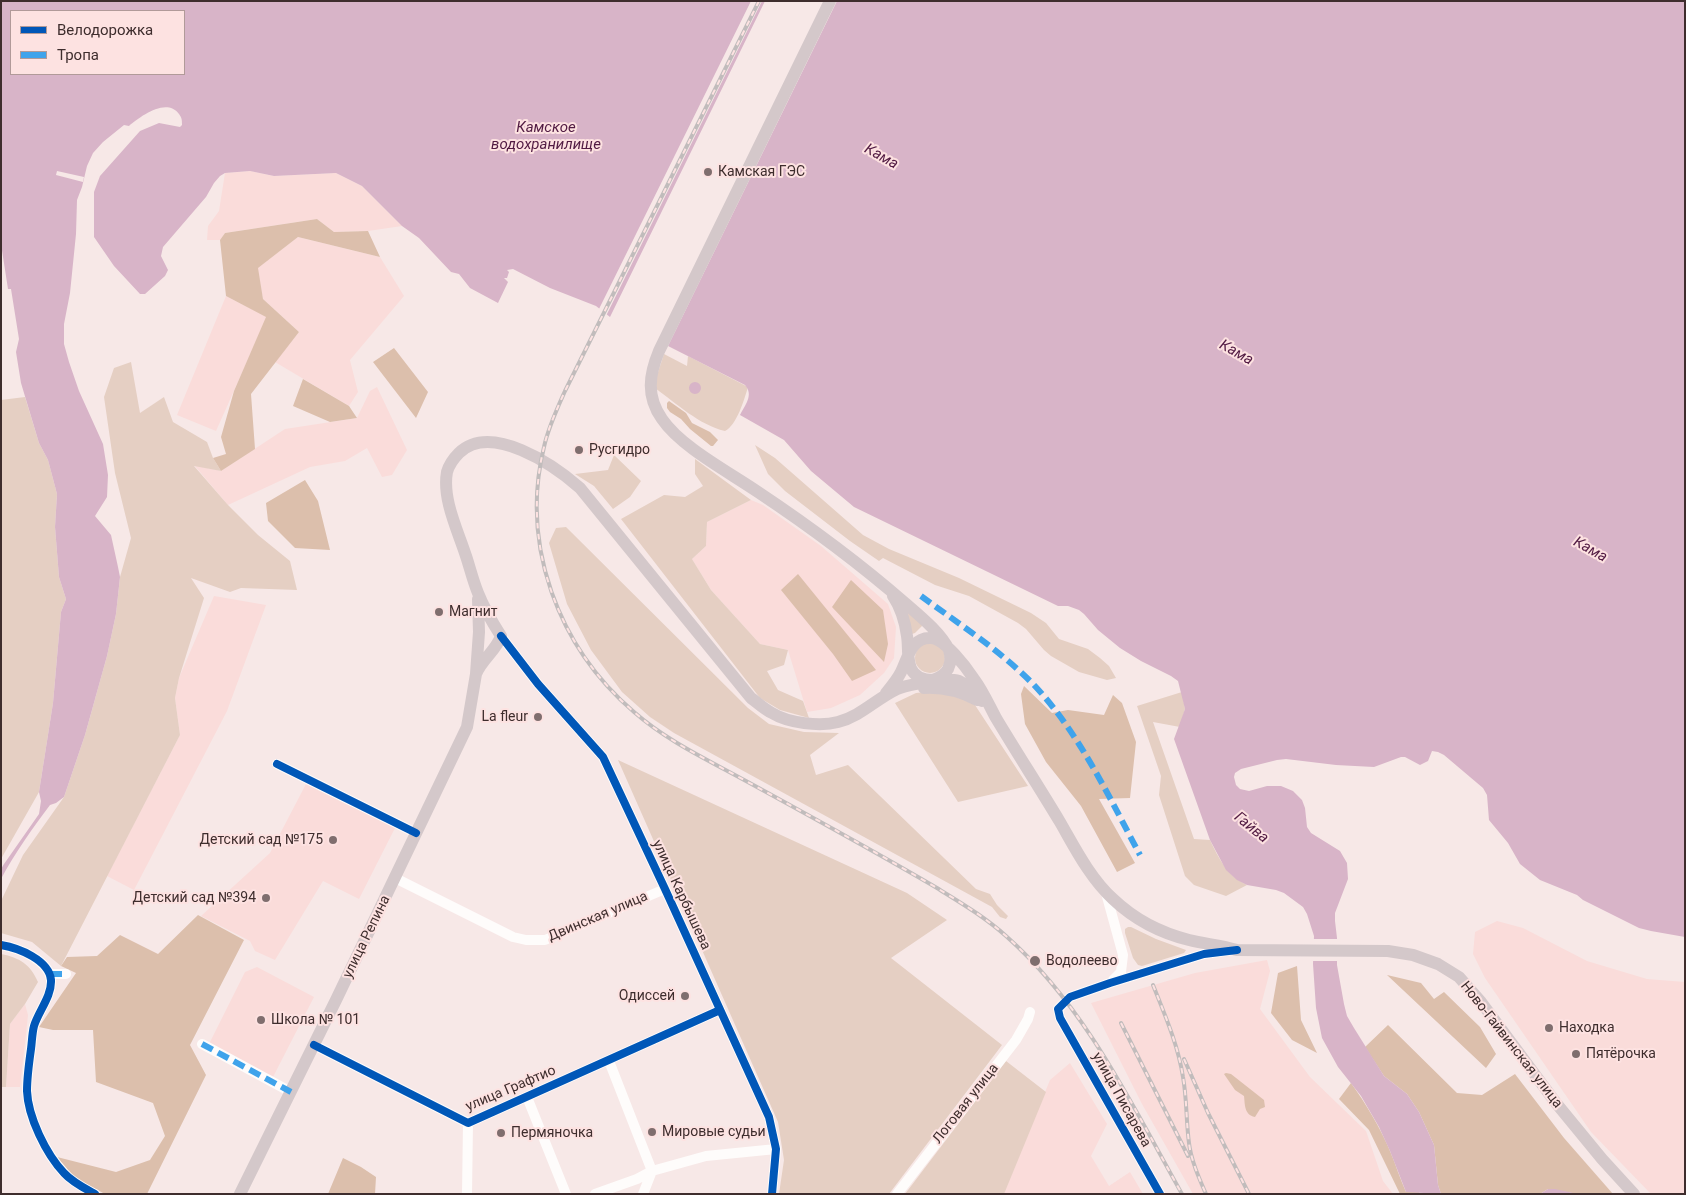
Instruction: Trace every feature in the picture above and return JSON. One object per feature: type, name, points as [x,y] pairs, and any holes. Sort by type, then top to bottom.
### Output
[{"type":"main road","points":[[830,1],[653,365],[650,378],[652,400],[662,419],[669,427],[704,456],[835,547],[888,588],[926,621],[974,678],[995,716]]},
{"type":"main road","name":"улица Карбышева","points":[[500,636],[477,591],[446,489],[447,472],[453,460],[463,449],[480,442],[499,444],[528,453],[554,467],[580,488],[750,698],[773,714],[811,724],[836,723],[860,714],[884,696],[907,685],[933,680]]},
{"type":"main road","points":[[888,588],[902,613],[910,652],[909,665],[913,673],[924,680],[949,680],[964,684],[995,716]]},
{"type":"main road","name":"улица Репина","points":[[240,1194],[467,727],[476,674],[479,632],[477,591]]},
{"type":"main road","points":[[479,632],[487,626],[494,624]]},
{"type":"main road","points":[[476,674],[482,662],[492,653],[499,642],[500,636]]},
{"type":"main road","points":[[910,652],[916,643],[923,639],[935,639],[945,645],[950,654],[949,666],[943,675],[933,680]]},
{"type":"main road","name":"улица Карбышева","points":[[884,696],[900,673],[910,652]]},
{"type":"main road","points":[[884,696],[910,689],[942,688],[967,695],[981,702],[995,716]]},
{"type":"main road","name":"Ново-Гайвинская улица","points":[[995,716],[1045,796],[1080,857],[1106,892],[1134,916],[1165,932],[1188,940],[1237,950],[1388,951],[1412,955],[1438,964],[1459,977],[1481,1002],[1556,1103],[1602,1159],[1634,1194]]},
{"type":"street","name":"улица Карбышева","points":[[500,636],[538,684],[603,756],[769,1117],[776,1149],[772,1194]]},
{"type":"street","points":[[492,653],[500,651],[511,652]]},
{"type":"street","points":[[277,764],[416,833]]},
{"type":"street","name":"Двинская улица","points":[[395,878],[513,937],[526,940],[545,940],[665,889]]},
{"type":"street","points":[[1106,892],[1123,955],[1121,972],[1110,983]]},
{"type":"street","points":[[1,945],[14,947],[33,958],[44,966],[50,974],[49,992],[34,1026],[27,1091],[31,1113],[48,1150],[63,1172],[96,1194]]},
{"type":"street","points":[[1110,983],[1204,954],[1237,950]]},
{"type":"street","points":[[50,974],[66,974]]},
{"type":"street","name":"улица Писарева","points":[[1110,983],[1076,994],[1066,1000],[1058,1009],[1060,1018],[1160,1194]]},
{"type":"street","name":"улица Графтио","points":[[314,1045],[468,1123],[720,1010]]},
{"type":"street","name":"Логовая улица","points":[[897,1194],[1016,1040],[1030,1012]]},
{"type":"street","points":[[202,1044],[291,1092]]},
{"type":"street","points":[[608,1061],[652,1170],[643,1194]]},
{"type":"street","points":[[527,1097],[566,1194]]},
{"type":"street","points":[[467,1194],[468,1123]]},
{"type":"street","points":[[595,1194],[637,1179],[652,1170],[706,1156],[776,1149]]},
{"type":"shaded area","points":[[250,171],[274,176],[336,173],[362,186],[402,226],[368,231],[334,232],[317,219],[225,233],[220,240],[207,240],[208,226],[219,211],[225,173]]},
{"type":"shaded area","points":[[317,219],[334,232],[368,231],[380,257],[298,237],[258,268],[263,299],[299,332],[251,394],[255,449],[221,471],[213,458],[226,454],[221,437],[234,391],[266,317],[226,296],[220,240],[225,233]]},
{"type":"shaded area","points":[[298,237],[380,257],[404,296],[350,360],[358,392],[349,406],[275,362],[299,332],[263,299],[257,268]]},
{"type":"shaded area","points":[[226,296],[267,317],[216,431],[177,415]]},
{"type":"shaded area","points":[[394,348],[428,392],[416,418],[373,362]]},
{"type":"shaded area","points":[[664,354],[687,366],[688,356],[748,387],[740,412],[729,428],[725,431],[706,424],[655,388],[654,384]]},
{"type":"shaded area","points":[[131,362],[140,413],[164,397],[173,422],[207,442],[213,458],[221,471],[194,466],[228,505],[258,535],[290,561],[297,590],[241,588],[230,592],[191,578],[204,598],[179,678],[175,698],[180,735],[61,966],[32,942],[1,933],[1,901],[23,855],[64,797],[85,735],[107,656],[116,614],[120,577],[131,538],[115,473],[104,397],[114,368]]},
{"type":"shaded area","points":[[303,379],[349,406],[357,418],[330,422],[293,406]]},
{"type":"shaded area","points":[[377,387],[407,450],[392,475],[382,477],[367,448],[345,461],[310,467],[228,505],[194,465],[221,471],[285,429],[357,418],[370,391]]},
{"type":"shaded area","points":[[25,397],[39,443],[48,460],[57,494],[55,527],[59,577],[66,599],[61,612],[53,703],[39,792],[1,859],[1,400]]},
{"type":"shaded area","points":[[669,401],[686,413],[692,423],[710,432],[718,440],[713,446],[670,412],[667,408]]},
{"type":"shaded area","points":[[755,445],[775,458],[863,535],[889,549],[959,578],[1031,613],[1046,623],[1059,639],[1088,649],[1100,658],[1109,666],[1116,678],[1107,680],[1079,672],[1051,656],[1018,623],[969,596],[935,585],[883,558],[879,561],[785,491],[768,474]]},
{"type":"shaded area","points":[[614,455],[641,481],[630,497],[613,509],[594,486],[575,474],[608,470]]},
{"type":"shaded area","points":[[695,459],[751,500],[707,522],[706,546],[692,559],[711,590],[760,644],[788,650],[784,665],[767,671],[778,690],[803,701],[809,718],[780,710],[760,698],[621,519],[664,495],[685,497],[703,486],[695,474]]},
{"type":"shaded area","points":[[305,480],[318,501],[330,550],[295,548],[268,521],[266,503]]},
{"type":"shaded area","points":[[751,500],[763,505],[821,546],[888,604],[896,627],[894,658],[884,673],[860,695],[831,708],[807,712],[788,650],[760,644],[711,590],[692,559],[706,546],[707,522]]},
{"type":"shaded area","points":[[566,527],[748,708],[769,724],[804,732],[839,733],[810,755],[816,775],[848,765],[976,889],[990,894],[997,905],[1008,916],[1006,919],[1000,917],[992,907],[674,733],[650,717],[622,692],[591,650],[567,604],[549,543],[556,528]]},
{"type":"shaded area","points":[[798,574],[876,670],[852,681],[833,654],[781,590]]},
{"type":"shaded area","points":[[851,580],[883,610],[888,644],[884,662],[832,607]]},
{"type":"shaded area","points":[[214,596],[266,605],[227,711],[134,890],[107,876],[180,735],[175,698],[179,678]]},
{"type":"shaded area","points":[[905,609],[923,625],[915,633],[912,634]]},
{"type":"shaded area","points":[[930,643],[936,644],[944,652],[944,664],[936,672],[930,673],[924,672],[916,664],[915,658],[916,652],[924,644]]},
{"type":"shaded area","points":[[1024,686],[1052,713],[1068,710],[1104,715],[1113,695],[1122,703],[1136,742],[1130,798],[1099,799],[1135,863],[1117,872],[1081,806],[1046,762],[1025,724],[1021,694]]},
{"type":"shaded area","points":[[935,691],[956,695],[975,705],[1028,786],[958,802],[895,703],[916,693]]},
{"type":"shaded area","points":[[1182,692],[1185,709],[1180,727],[1153,722],[1194,839],[1210,840],[1220,860],[1229,871],[1247,885],[1226,896],[1194,885],[1185,876],[1159,795],[1161,776],[1137,706]]},
{"type":"shaded area","points":[[618,760],[907,893],[947,920],[891,958],[1002,1045],[889,1194],[779,1194],[784,1160],[778,1122]]},
{"type":"shaded area","points":[[306,784],[396,826],[359,899],[323,881],[275,960],[255,951],[250,941],[201,916],[270,853]]},
{"type":"shaded area","points":[[198,915],[244,940],[190,1045],[206,1075],[147,1194],[105,1194],[75,1178],[57,1157],[116,1172],[150,1160],[165,1136],[153,1103],[96,1082],[93,1030],[53,1030],[39,1027],[76,973],[61,966],[67,957],[97,956],[120,935],[158,954]]},
{"type":"shaded area","points":[[1497,921],[1523,928],[1587,961],[1647,979],[1685,982],[1685,1194],[1651,1194],[1591,1132],[1485,978],[1473,954],[1475,932]]},
{"type":"shaded area","points":[[1128,927],[1186,950],[1184,953],[1142,966],[1138,965],[1133,958],[1125,933],[1125,929]]},
{"type":"shaded area","points":[[1,954],[19,960],[28,966],[38,982],[10,1024],[6,1087],[1,1087]]},
{"type":"shaded area","points":[[1267,960],[1270,971],[1260,1009],[1310,1077],[1366,1131],[1383,1181],[1393,1194],[1193,1194],[1142,1104],[1091,1003],[1195,973]]},
{"type":"shaded area","points":[[1297,966],[1301,1020],[1317,1053],[1292,1040],[1271,1013],[1278,973]]},
{"type":"shaded area","name":"Школа № 101","points":[[257,967],[314,997],[273,1077],[209,1044],[245,972]]},
{"type":"shaded area","points":[[1387,975],[1421,983],[1434,999],[1444,992],[1480,1027],[1496,1054],[1486,1068]]},
{"type":"shaded area","points":[[25,1004],[28,1015],[20,1087],[6,1087],[10,1024]]},
{"type":"shaded area","points":[[1388,1025],[1457,1093],[1482,1095],[1515,1074],[1564,1138],[1613,1194],[1578,1194],[1548,1189],[1540,1194],[1441,1194],[1438,1185],[1434,1145],[1419,1112],[1407,1094],[1384,1076],[1365,1047]]},
{"type":"shaded area","points":[[1006,1061],[1046,1092],[1004,1194],[905,1194]]},
{"type":"shaded area","points":[[1070,1063],[1107,1124],[1091,1156],[1109,1186],[1130,1172],[1143,1194],[1003,1194],[1050,1080]]},
{"type":"shaded area","points":[[1224,1074],[1231,1074],[1264,1100],[1265,1107],[1260,1109],[1255,1117],[1247,1112],[1244,1096],[1235,1090]]},
{"type":"shaded area","points":[[1351,1083],[1382,1133],[1406,1192],[1419,1192],[1420,1194],[1400,1194],[1369,1130],[1339,1099]]},
{"type":"shaded area","points":[[343,1158],[376,1177],[375,1194],[328,1194]]},
{"type":"water","name":"Камское водохранилище","points":[[1,1],[765,1],[610,317],[596,306],[550,288],[513,269],[507,270],[509,272],[507,278],[504,278],[508,282],[498,303],[470,288],[459,274],[451,272],[419,238],[402,226],[362,186],[336,173],[274,176],[250,171],[225,173],[220,176],[206,197],[163,247],[161,256],[168,270],[165,276],[145,294],[140,294],[114,266],[94,237],[94,192],[100,176],[140,131],[159,123],[180,127],[182,125],[181,118],[174,109],[167,107],[153,110],[129,126],[124,125],[93,153],[77,200],[76,234],[70,293],[64,324],[64,344],[79,391],[103,444],[108,475],[107,497],[95,516],[111,535],[118,567],[120,577],[116,614],[107,656],[85,735],[64,797],[50,805],[24,841],[1,879],[1,869],[39,814],[41,801],[39,792],[53,703],[61,612],[66,599],[59,577],[55,527],[57,494],[48,460],[39,443],[21,383],[16,352],[19,339],[11,289],[8,289],[1,244]]},
{"type":"water","points":[[837,1],[1685,1],[1685,937],[1639,928],[1583,900],[1577,895],[1540,880],[1520,864],[1508,843],[1489,820],[1487,795],[1483,788],[1438,752],[1432,751],[1428,761],[1420,765],[1405,757],[1374,767],[1286,759],[1277,760],[1241,769],[1235,773],[1234,777],[1236,785],[1240,789],[1249,791],[1267,786],[1281,786],[1293,791],[1302,800],[1307,827],[1311,833],[1340,851],[1347,863],[1348,879],[1335,913],[1335,921],[1337,965],[1347,1016],[1384,1076],[1407,1094],[1419,1112],[1434,1145],[1438,1185],[1441,1194],[1406,1192],[1379,1127],[1361,1096],[1338,1067],[1322,1038],[1316,1008],[1313,964],[1314,936],[1303,907],[1284,893],[1247,885],[1237,880],[1226,870],[1210,840],[1174,739],[1185,709],[1178,681],[1120,648],[1098,630],[1079,610],[1068,606],[1058,606],[854,507],[811,471],[784,440],[740,415],[749,396],[745,385],[668,346]]},
{"type":"water","points":[[693,382],[697,382],[701,388],[697,394],[693,394],[689,390],[689,386]]},
{"type":"water","points":[[1548,1189],[1555,1189],[1578,1194],[1540,1194]]},
{"type":"pier","points":[[751,1],[762,1],[606,316],[598,311]]},
{"type":"pier","points":[[57,171],[84,177],[83,182],[56,175]]},
{"type":"pier","points":[[1312,939],[1340,939],[1340,961],[1311,961]]},
{"type":"railway","points":[[759,1],[565,391],[550,426],[544,447],[538,484],[537,521],[542,557],[551,592],[566,625],[584,657],[607,686],[634,712],[660,732],[688,750],[937,888],[981,916],[1006,936],[1034,963],[1083,1024],[1125,1091],[1182,1194]]},
{"type":"railway","points":[[1153,985],[1178,1053],[1184,1085],[1190,1149],[1206,1194]]},
{"type":"railway","points":[[1121,1023],[1188,1156]]},
{"type":"railway","points":[[1184,1059],[1208,1113],[1249,1194]]},
{"type":"marked path","points":[[921,596],[979,638],[1034,685],[1066,724],[1080,745],[1140,855]]},
{"type":"marked path","points":[[50,974],[66,974]]},
{"type":"marked path","points":[[202,1044],[291,1092]]},
{"type":"cycle path","points":[[501,636],[538,684],[603,757],[769,1117],[776,1149],[772,1194]]},
{"type":"cycle path","points":[[277,764],[416,833]]},
{"type":"cycle path","points":[[1,945],[32,956],[49,973],[51,986],[33,1032],[27,1080],[28,1101],[39,1135],[57,1165],[78,1185],[95,1194]]},
{"type":"cycle path","points":[[1160,1194],[1060,1018],[1058,1009],[1070,997],[1110,983],[1204,954],[1237,950]]},
{"type":"cycle path","points":[[314,1045],[468,1123],[720,1010]]},
{"type":"place","name":"Камская ГЭС","points":[[708,172]]},
{"type":"place","name":"Русгидро","points":[[579,450]]},
{"type":"place","name":"Магнит","points":[[439,612]]},
{"type":"place","name":"La fleur","points":[[538,717]]},
{"type":"place","name":"Детский сад №175","points":[[333,840]]},
{"type":"place","name":"Детский сад №394","points":[[266,898]]},
{"type":"place","name":"Водолеево","points":[[1035,961]]},
{"type":"place","name":"Одиссей","points":[[685,996]]},
{"type":"place","name":"Школа № 101","points":[[261,1020]]},
{"type":"place","name":"Находка","points":[[1549,1028]]},
{"type":"place","name":"Пятёрочка","points":[[1576,1054]]},
{"type":"place","name":"Мировые судьи","points":[[652,1132]]},
{"type":"place","name":"Пермяночка","points":[[501,1133]]},
{"type":"water label","name":"Кама","points":[[881,157]]},
{"type":"water label","name":"Кама","points":[[1236,353]]},
{"type":"water label","name":"Кама","points":[[1590,550]]},
{"type":"water label","name":"Гайва","points":[[1251,828]]}]
